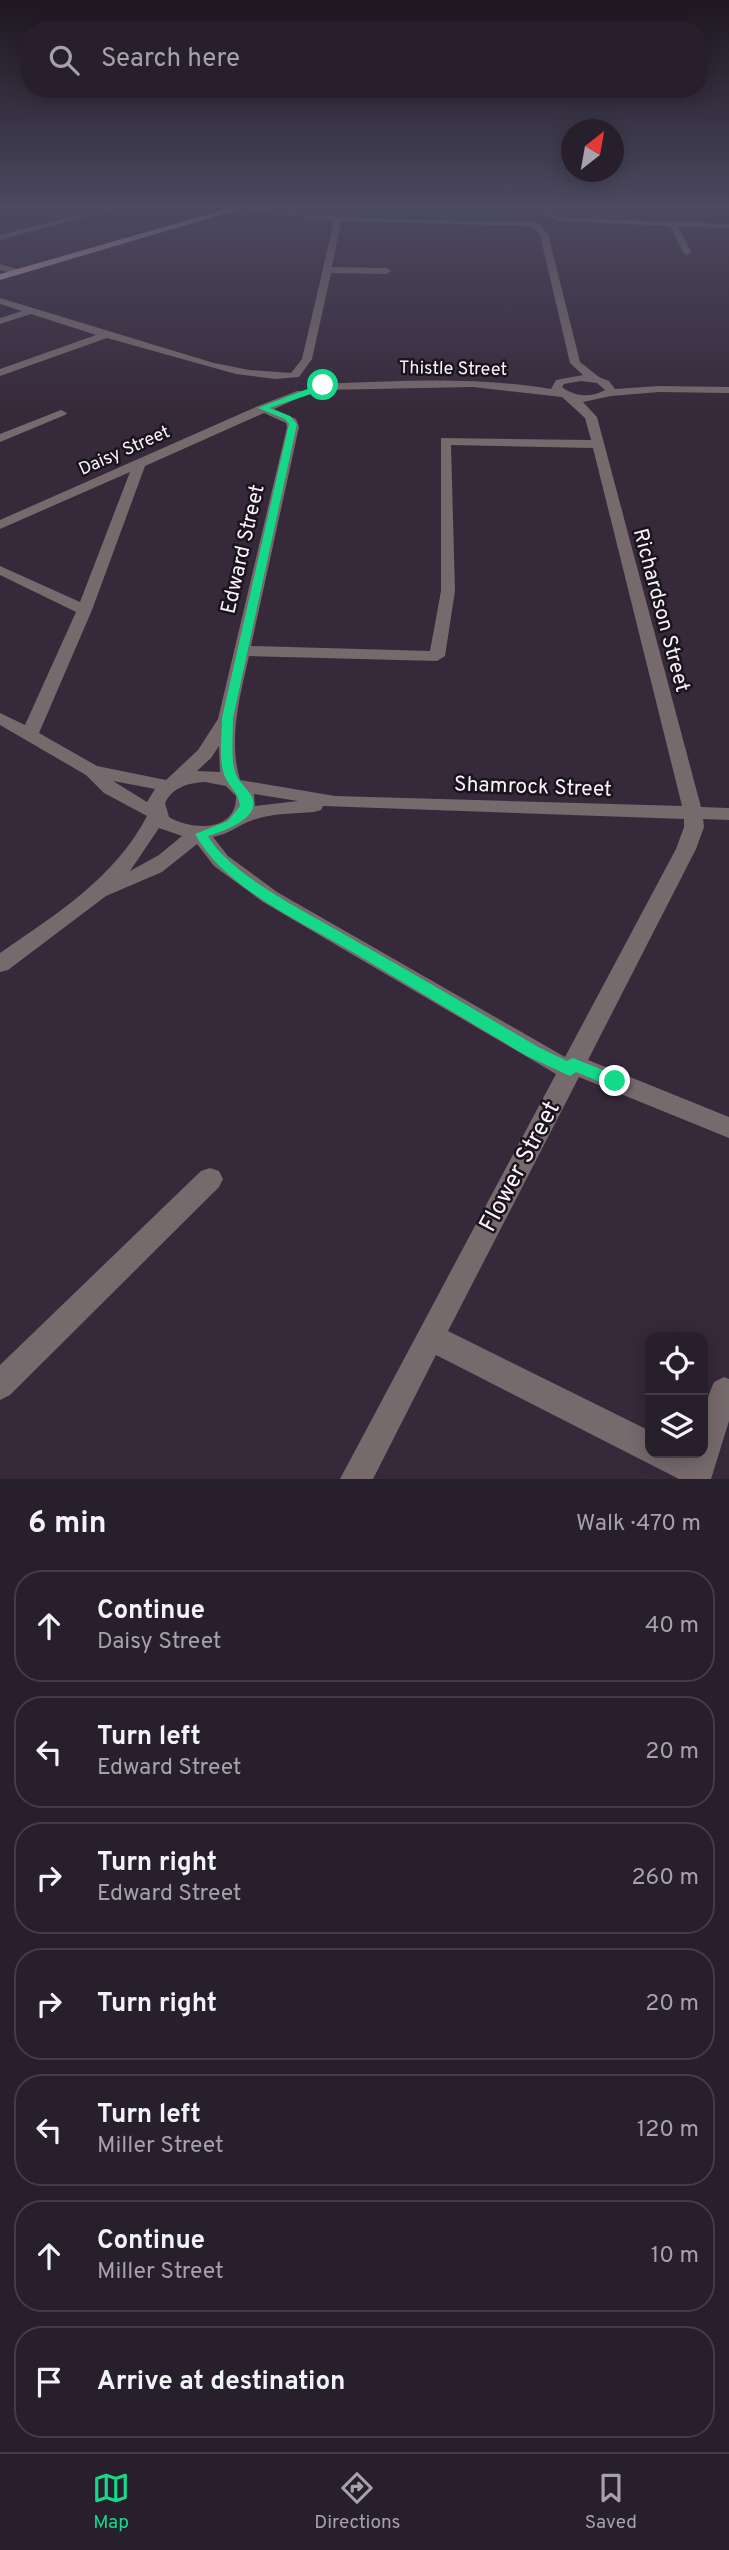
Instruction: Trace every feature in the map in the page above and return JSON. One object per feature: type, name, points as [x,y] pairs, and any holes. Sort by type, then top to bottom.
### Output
[{"type":"street","points":[[292,376],[307,359],[325,275]]},
{"type":"street","points":[[556,275],[575,363],[565,388]]},
{"type":"street","points":[[0,301],[262,388]]},
{"type":"street","points":[[0,321],[31,311]]},
{"type":"street","points":[[0,373],[106,335]]},
{"type":"street","points":[[150,349],[244,374],[292,376],[321,383]]},
{"type":"street","points":[[307,359],[311,371]]},
{"type":"street","points":[[575,363],[602,388]]},
{"type":"street","name":"Daisy Street","points":[[262,408],[280,389],[276,383],[292,376]]},
{"type":"street","name":"Daisy Street","points":[[0,525],[321,383]]},
{"type":"street","name":"Thistle Street","points":[[321,383],[565,388]]},
{"type":"street","points":[[565,388],[729,390]]},
{"type":"street","points":[[565,388],[602,388]]},
{"type":"street","points":[[565,388],[591,417],[602,388]]},
{"type":"street","points":[[280,389],[301,393]]},
{"type":"street","name":"Edward Street","points":[[235,783],[228,766],[227,718],[293,427],[292,421],[287,417],[262,408]]},
{"type":"street","points":[[0,438],[61,413]]},
{"type":"street","name":"Richardson Street","points":[[591,417],[694,814]]},
{"type":"street","points":[[242,651],[437,656],[448,590],[445,441],[597,444]]},
{"type":"street","points":[[29,735],[84,610],[141,461]]},
{"type":"street","points":[[0,570],[84,610]]},
{"type":"street","points":[[0,718],[92,771],[111,789],[156,813],[166,826],[198,834],[221,861],[270,897],[533,1051],[729,1128]]},
{"type":"street","name":"Edward Street","points":[[171,785],[205,754],[227,718]]},
{"type":"street","points":[[92,771],[171,785]]},
{"type":"street","points":[[0,964],[99,892],[138,852],[156,813],[158,799],[171,785],[191,777],[206,775],[235,783],[247,800],[241,817],[227,827],[198,834],[173,855],[131,880],[99,892]]},
{"type":"street","name":"Shamrock Street","points":[[235,783],[335,802]]},
{"type":"street","name":"Shamrock Street","points":[[241,817],[260,811],[335,802],[729,814]]},
{"type":"street","name":"Flower Street","points":[[356,1479],[686,849],[694,827],[694,814]]},
{"type":"street","points":[[0,1385],[210,1179]]},
{"type":"street","points":[[430,1337],[645,1444]]},
{"type":"street","points":[[670,1458],[696,1475],[724,1392]]},
{"type":"route","points":[[323,385],[262,408],[287,417],[292,421],[293,427],[227,718],[228,768],[232,782],[242,789],[247,800],[241,817],[232,824],[201,834],[221,861],[241,873],[270,897],[533,1051],[570,1070],[573,1064],[615,1081]]}]
